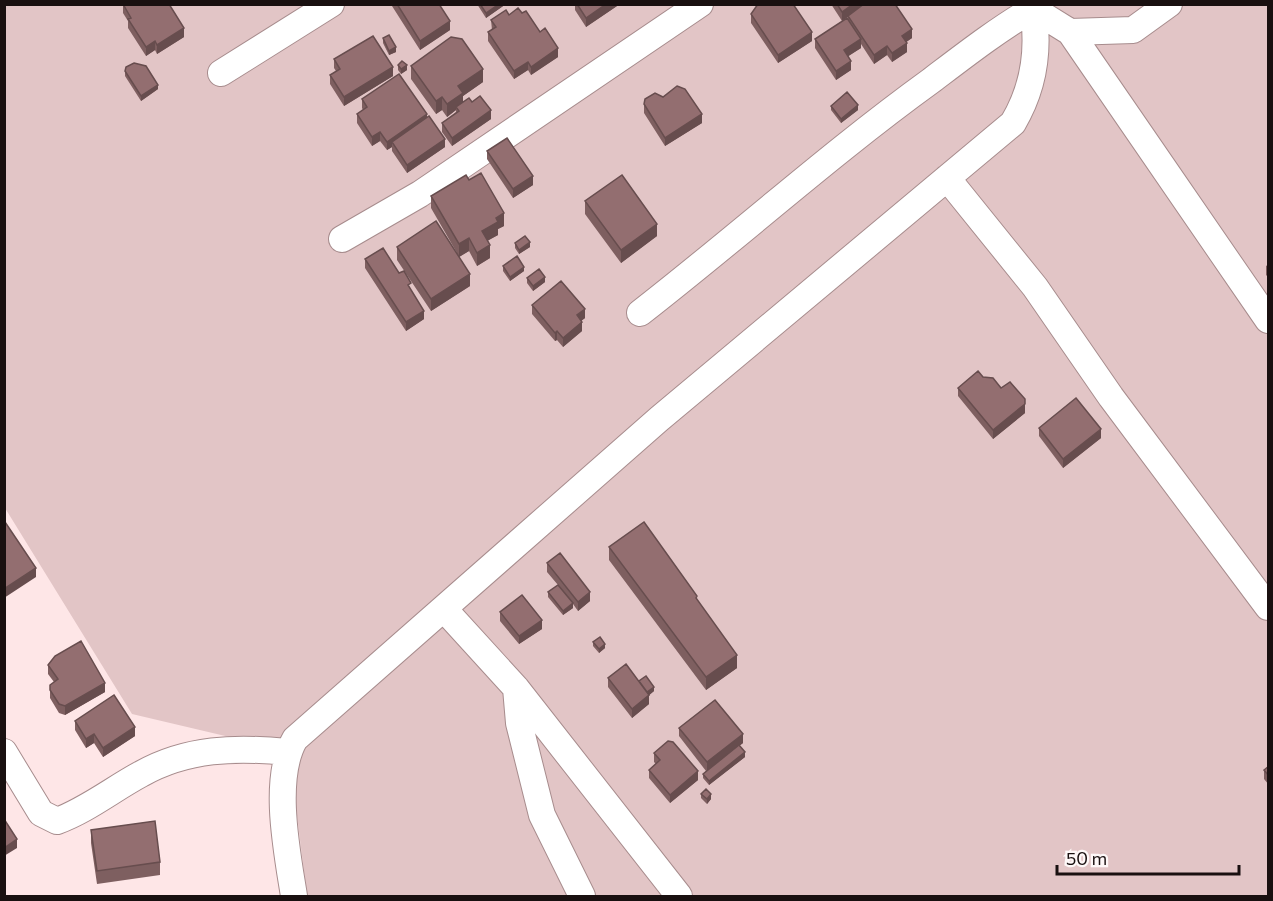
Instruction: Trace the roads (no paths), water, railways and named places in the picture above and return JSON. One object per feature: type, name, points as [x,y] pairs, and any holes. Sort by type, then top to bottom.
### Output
[{"type":"street","points":[[221,73],[331,4]]},
{"type":"street","points":[[342,239],[420,194],[700,4]]},
{"type":"street","points":[[1070,32],[1133,30],[1169,4]]},
{"type":"street","points":[[1033,7],[1070,32],[1269,320]]},
{"type":"street","points":[[294,897],[284,812],[284,778],[287,752],[304,730],[659,418],[1003,133],[1013,123],[1023,107],[1037,51],[1033,7]]},
{"type":"street","points":[[640,313],[741,235],[796,184],[901,103],[1033,7]]},
{"type":"street","points":[[947,178],[1035,287],[1111,397],[1269,607]]},
{"type":"street","points":[[444,609],[516,688],[679,897]]},
{"type":"street","points":[[516,688],[519,723],[542,815],[582,897]]},
{"type":"street","points":[[4,752],[41,813],[57,821],[71,816],[142,773],[174,758],[202,751],[255,749],[287,752]]}]
